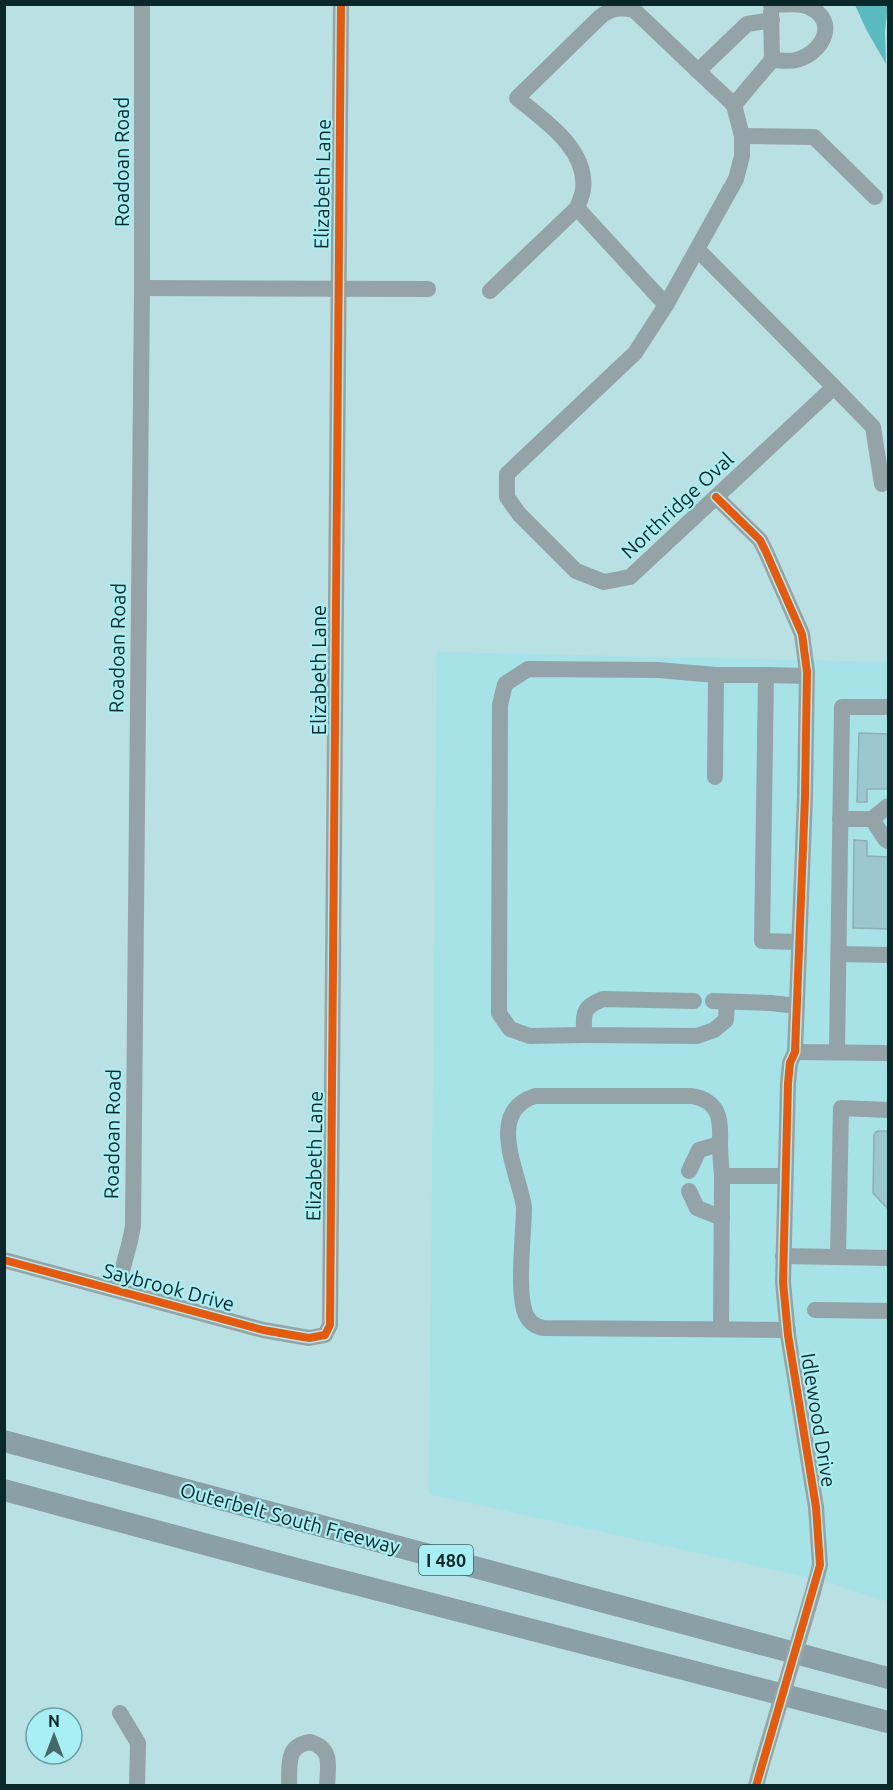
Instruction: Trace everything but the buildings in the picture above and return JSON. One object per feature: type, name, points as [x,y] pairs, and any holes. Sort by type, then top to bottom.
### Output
[{"type":"highway","name":"Outerbelt South Freeway","points":[[4,1441],[888,1678]]},
{"type":"highway","name":"I 480","points":[[4,1490],[312,1573],[888,1722]]},
{"type":"street","name":"Roadoan Road","points":[[117,1290],[133,1226],[142,288],[142,4]]},
{"type":"street","name":"Elizabeth Lane","points":[[325,1335],[330,1325],[341,4]]},
{"type":"street","points":[[698,71],[747,24],[771,10],[807,6],[817,12],[825,23],[824,36],[816,51],[795,60],[772,60]]},
{"type":"street","points":[[490,291],[577,208],[583,190],[580,163],[569,145],[517,98],[609,7],[634,10],[734,105],[772,60],[771,10]]},
{"type":"street","name":"Northridge Oval","points":[[734,105],[742,136],[742,156],[736,179],[666,305],[634,353],[507,474],[507,497],[519,514],[576,571],[604,582],[630,577],[834,387]]},
{"type":"street","points":[[742,136],[814,137],[875,197]]},
{"type":"street","points":[[577,208],[666,305]]},
{"type":"street","points":[[697,249],[873,427],[882,484]]},
{"type":"street","points":[[142,288],[428,289]]},
{"type":"street","name":"Idlewood Drive","points":[[716,497],[760,540],[802,634],[807,676],[805,797],[795,1052],[789,1069],[784,1176],[783,1282],[788,1330],[816,1507],[820,1565],[756,1785]]},
{"type":"street","points":[[797,1006],[720,1001],[726,1020],[714,1030],[697,1036],[530,1036],[510,1029],[499,1013],[500,705],[505,684],[528,669],[658,670],[716,675],[807,676]]},
{"type":"street","points":[[715,777],[716,675]]},
{"type":"street","points":[[766,675],[762,941],[798,942]]},
{"type":"street","points":[[837,1052],[842,707],[888,707]]},
{"type":"street","points":[[840,819],[872,819],[888,806]]},
{"type":"street","points":[[872,819],[888,841]]},
{"type":"street","points":[[839,954],[888,955]]},
{"type":"street","points":[[584,1035],[584,1015],[590,1005],[603,999],[694,1001]]},
{"type":"street","points":[[795,1052],[888,1053]]},
{"type":"street","points":[[722,1329],[722,1176],[719,1119],[709,1102],[692,1096],[535,1095],[524,1099],[516,1107],[509,1127],[510,1159],[523,1198],[522,1295],[526,1315],[533,1324],[544,1328],[788,1330]]},
{"type":"street","points":[[838,1257],[841,1108],[888,1110]]},
{"type":"street","points":[[689,1170],[699,1150],[720,1144]]},
{"type":"street","points":[[722,1176],[784,1176]]},
{"type":"street","points":[[689,1191],[697,1208],[722,1218]]},
{"type":"street","points":[[783,1256],[888,1258]]},
{"type":"street","name":"Saybrook Drive","points":[[4,1260],[263,1330],[309,1338],[325,1335]]},
{"type":"street","points":[[815,1310],[888,1311]]},
{"type":"street","points":[[120,1713],[138,1743],[137,1785]]},
{"type":"street","points":[[289,1785],[292,1752],[296,1746],[310,1742],[323,1748],[326,1754],[327,1785]]},
{"type":"shaded area","points":[[855,5],[888,5],[885,31],[886,64],[866,29]]},
{"type":"shaded area","points":[[437,652],[888,662],[888,1602],[825,1581],[429,1494]]},
{"type":"cycle path","points":[[4,1260],[263,1330],[309,1338],[325,1335],[330,1325],[341,4]]},
{"type":"cycle path","points":[[716,497],[760,540],[802,634],[807,672],[805,797],[795,1052],[790,1063],[788,1083],[783,1282],[788,1335],[816,1507],[820,1565],[756,1786]]}]
